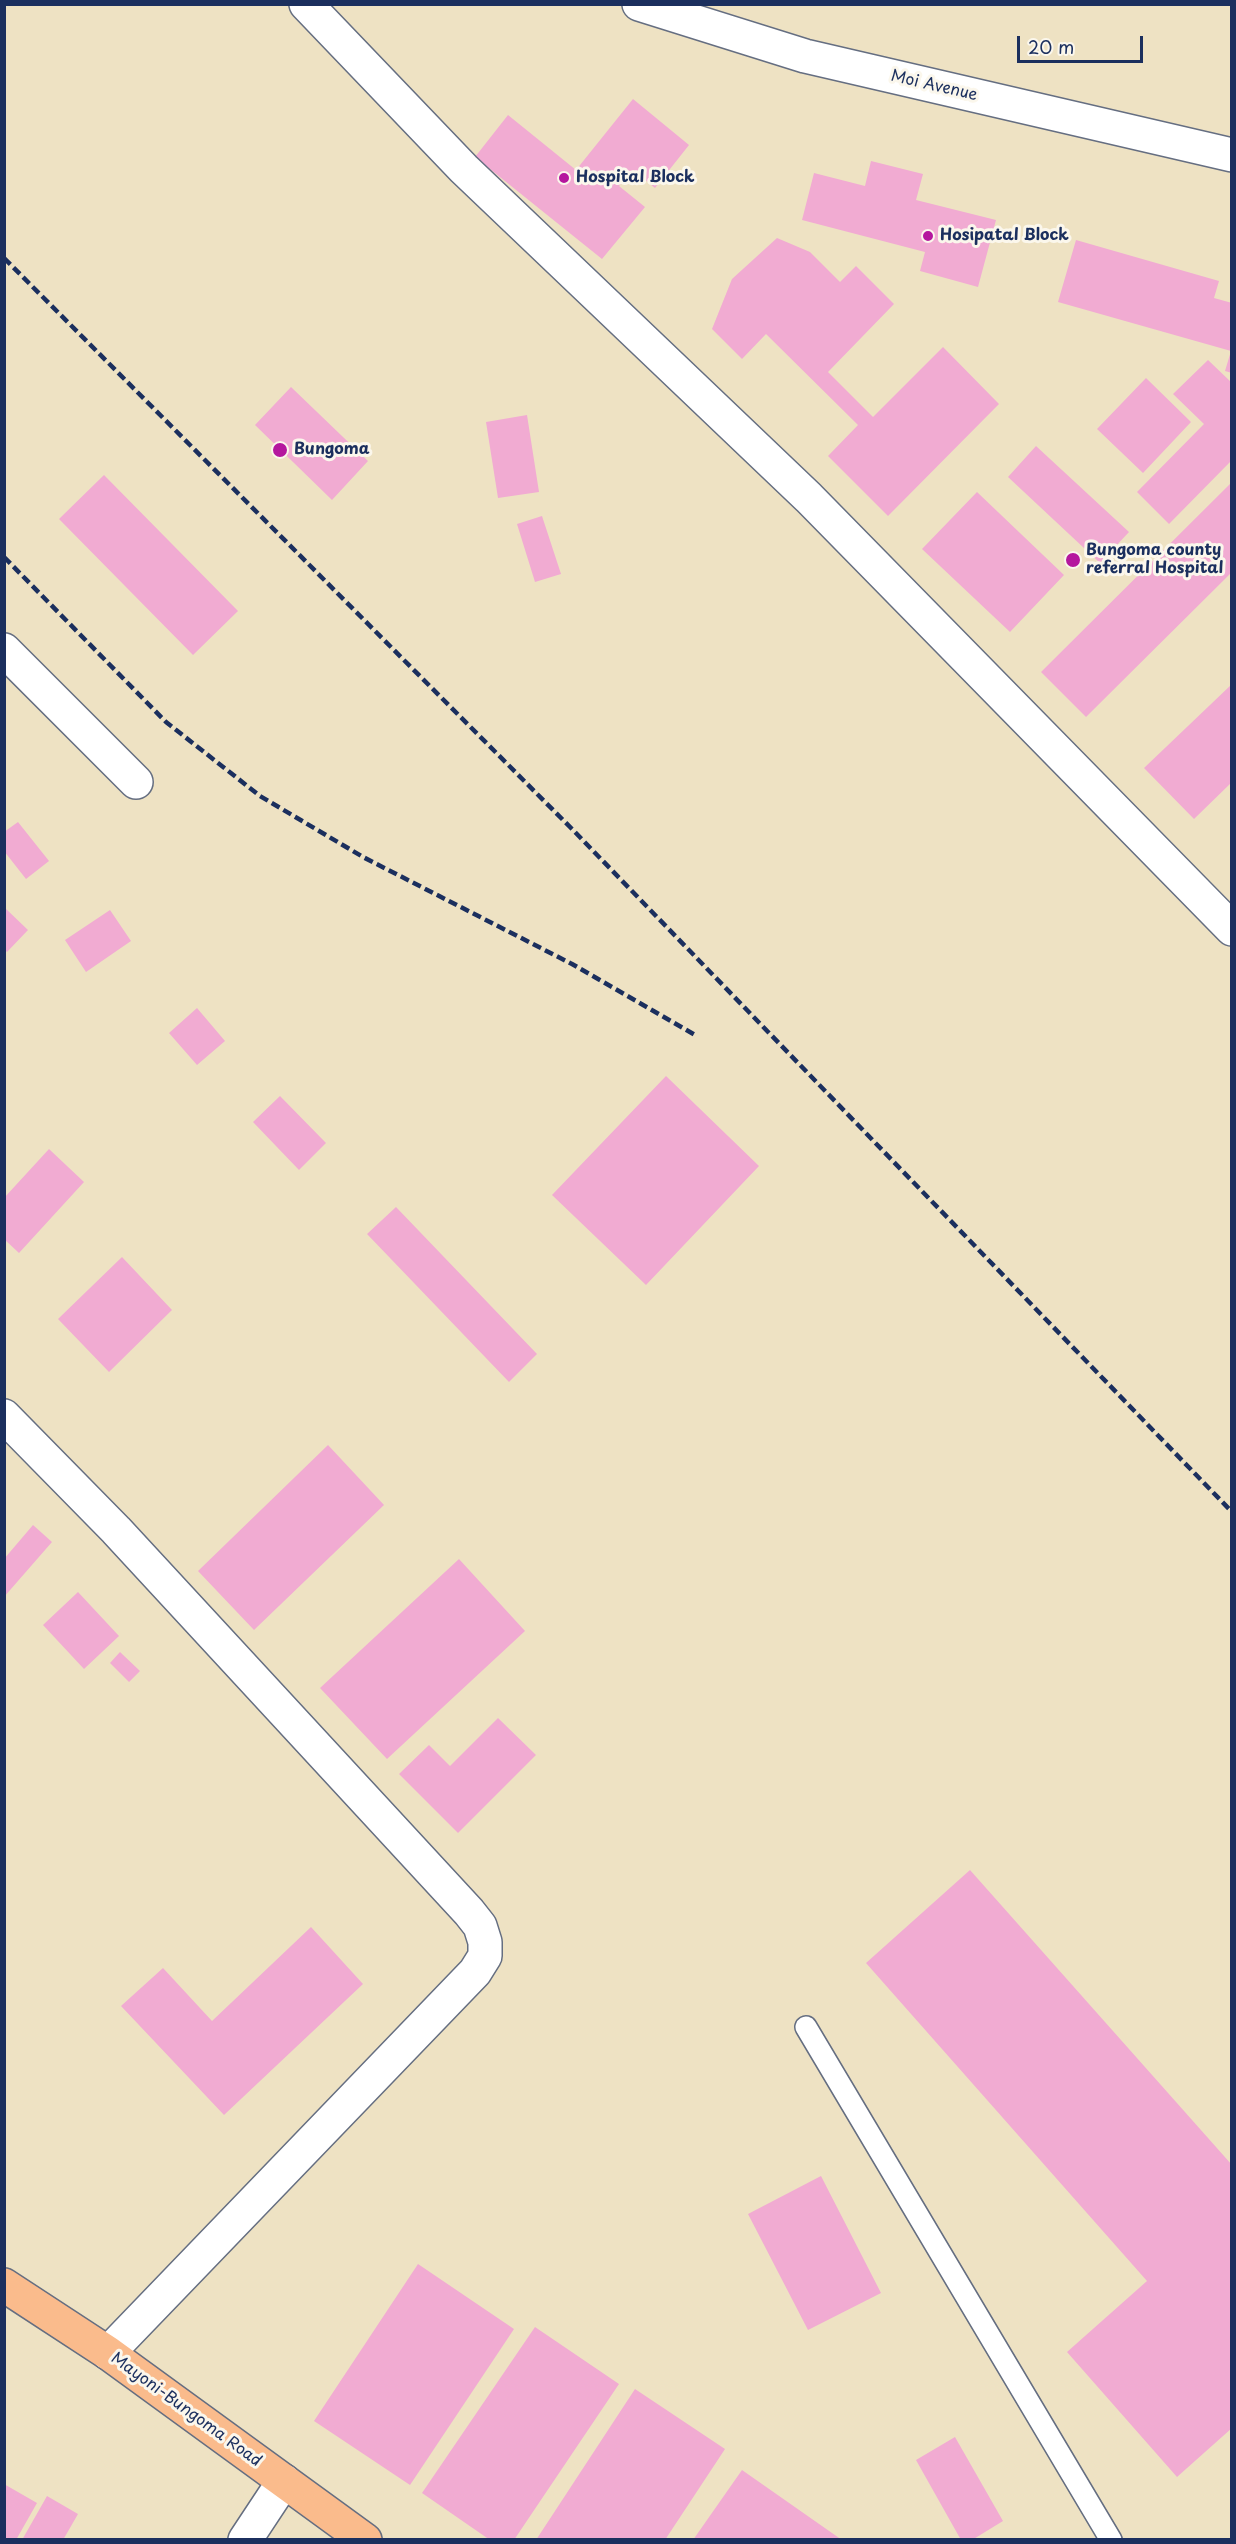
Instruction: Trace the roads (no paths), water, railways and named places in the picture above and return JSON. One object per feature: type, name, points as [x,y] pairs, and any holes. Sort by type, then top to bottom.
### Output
[{"type":"main road","name":"Mayoni-Bungoma Road","points":[[4,2285],[108,2353],[365,2540]]},
{"type":"street","points":[[306,4],[464,169],[809,498],[1232,929]]},
{"type":"street","name":"Moi Avenue","points":[[639,4],[805,56],[1232,155]]},
{"type":"street","points":[[4,650],[136,782]]},
{"type":"street","points":[[4,1416],[116,1530],[461,1904],[480,1926],[485,1942],[485,1956],[475,1972],[108,2353]]},
{"type":"street","points":[[245,2540],[284,2481]]},
{"type":"lane","points":[[806,2027],[1111,2540]]},
{"type":"railway","points":[[4,258],[572,829],[1232,1512]]},
{"type":"railway","points":[[4,557],[166,722],[260,796],[363,857],[572,964],[695,1035]]},
{"type":"place","name":"Hospital Block","points":[[564,178]]},
{"type":"place","name":"Hosipatal Block","points":[[928,236]]},
{"type":"place","name":"Bungoma","points":[[280,450]]},
{"type":"place","name":"Bungoma county referral Hospital","points":[[1073,560]]}]
